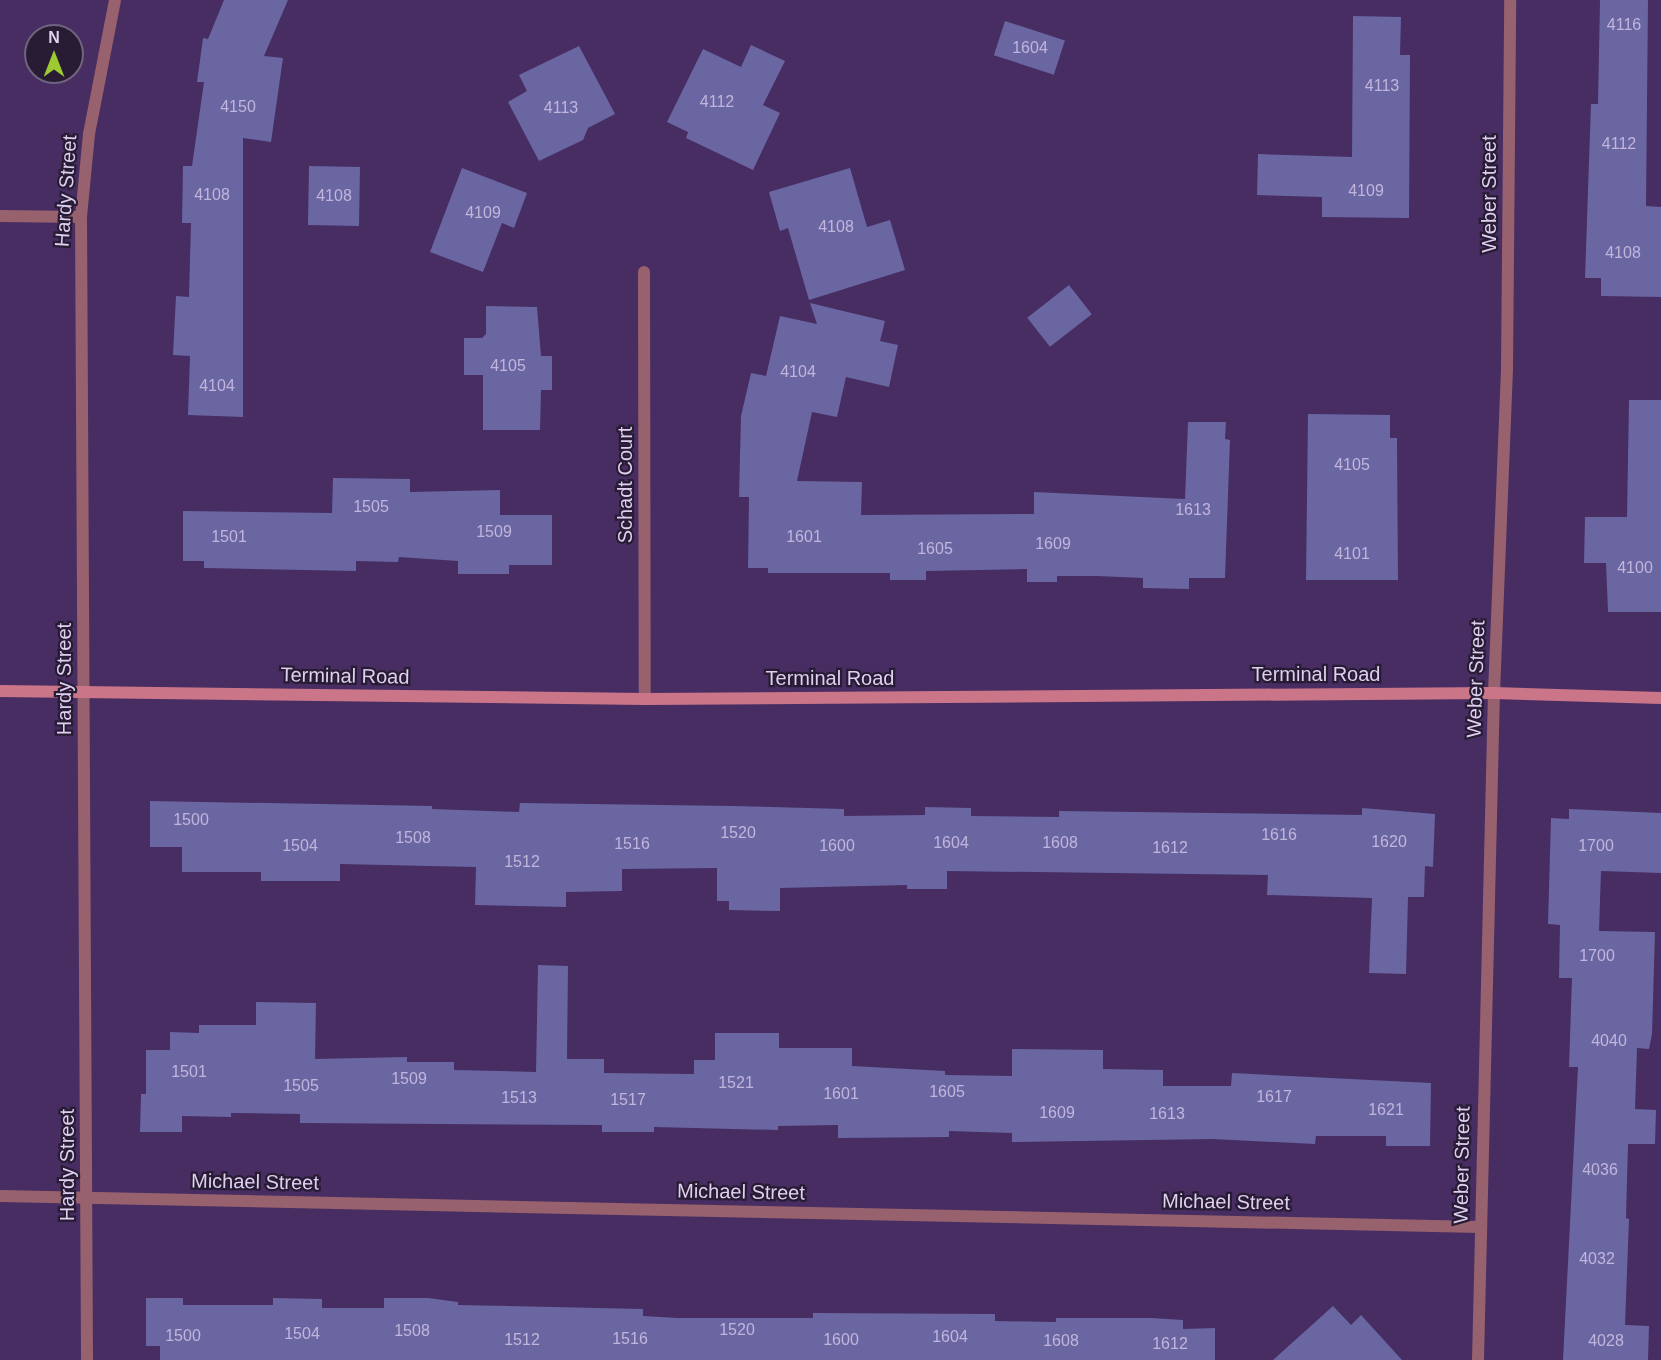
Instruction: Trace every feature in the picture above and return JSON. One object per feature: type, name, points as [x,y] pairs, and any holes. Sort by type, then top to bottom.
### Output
[{"type":"main road","name":"Terminal Road","points":[[0,691],[645,699],[1494,693],[1661,698]]},
{"type":"street","name":"Hardy Street","points":[[87,1360],[81,217],[89,134],[115,0]]},
{"type":"street","name":"Weber Street","points":[[1478,1360],[1494,693],[1507,368],[1510,0]]},
{"type":"street","points":[[0,216],[81,217]]},
{"type":"street","name":"Schadt Court","points":[[644,272],[645,699]]},
{"type":"street","name":"Michael Street","points":[[0,1196],[1480,1227]]},
{"type":"building","points":[[224,0],[288,0],[264,56],[283,58],[271,142],[243,138],[243,417],[188,415],[190,356],[173,355],[176,296],[189,297],[191,223],[182,223],[183,166],[192,166],[204,82],[197,82],[203,38],[208,39]]},
{"type":"building","points":[[1600,0],[1648,0],[1646,206],[1661,207],[1661,297],[1601,296],[1601,278],[1585,278],[1591,104],[1598,104]]},
{"type":"building","points":[[1353,16],[1401,17],[1400,55],[1410,55],[1409,218],[1322,217],[1322,197],[1257,195],[1258,154],[1352,157]]},
{"type":"building","points":[[1005,21],[1065,40],[1054,75],[994,55]]},
{"type":"building","points":[[751,45],[785,61],[763,105],[780,113],[753,170],[686,138],[688,132],[667,122],[703,49],[741,67]]},
{"type":"building","points":[[579,46],[615,114],[588,128],[583,140],[539,161],[508,102],[527,91],[519,75]]},
{"type":"building","points":[[309,166],[360,167],[359,226],[308,225]]},
{"type":"building","points":[[462,168],[527,193],[514,228],[502,223],[483,272],[430,252]]},
{"type":"building","points":[[850,168],[867,227],[890,220],[905,270],[809,300],[788,228],[780,231],[769,192]]},
{"type":"building","points":[[1069,285],[1092,314],[1050,347],[1027,318]]},
{"type":"building","points":[[810,303],[885,321],[880,341],[898,345],[889,387],[846,377],[837,417],[812,412],[797,481],[862,482],[861,515],[1034,514],[1034,492],[1185,499],[1188,422],[1226,422],[1225,439],[1230,440],[1225,578],[1189,578],[1189,589],[1143,588],[1143,578],[1097,576],[1057,576],[1057,582],[1027,582],[1027,569],[926,571],[926,580],[890,580],[890,573],[768,573],[768,568],[748,568],[749,497],[739,497],[741,416],[751,373],[766,376],[780,316],[817,324]]},
{"type":"building","points":[[486,306],[537,307],[541,356],[552,356],[552,390],[541,390],[540,430],[483,430],[483,375],[464,375],[464,338],[482,338],[486,334]]},
{"type":"building","points":[[1629,400],[1661,400],[1661,612],[1608,612],[1606,563],[1584,563],[1585,517],[1627,517]]},
{"type":"building","points":[[1308,414],[1390,415],[1390,438],[1397,438],[1398,580],[1306,580]]},
{"type":"building","points":[[333,478],[410,479],[410,492],[500,490],[500,515],[552,515],[552,565],[509,565],[509,574],[458,574],[458,561],[399,557],[398,562],[356,561],[356,571],[204,568],[204,561],[183,561],[183,511],[332,513]]},
{"type":"building","points":[[150,801],[432,806],[432,809],[519,812],[520,803],[733,806],[844,809],[844,816],[925,815],[925,807],[971,808],[971,816],[1059,817],[1059,811],[1362,815],[1362,808],[1435,814],[1433,867],[1425,866],[1424,897],[1408,897],[1406,974],[1369,973],[1372,898],[1267,895],[1268,875],[947,871],[947,889],[907,889],[907,885],[780,888],[780,911],[729,910],[729,901],[717,901],[717,868],[622,869],[622,891],[566,892],[566,907],[475,905],[476,867],[340,864],[340,881],[261,881],[261,872],[182,872],[182,847],[150,847]]},
{"type":"building","points":[[1569,809],[1661,813],[1661,873],[1601,871],[1599,931],[1655,932],[1652,1034],[1649,1049],[1637,1048],[1635,1109],[1656,1110],[1655,1144],[1628,1144],[1626,1218],[1629,1219],[1625,1325],[1649,1326],[1648,1360],[1563,1360],[1578,1067],[1569,1067],[1572,978],[1559,978],[1560,925],[1548,924],[1551,818],[1569,819]]},
{"type":"building","points":[[538,965],[568,966],[567,1059],[604,1059],[604,1073],[694,1074],[694,1060],[715,1060],[715,1033],[779,1033],[779,1048],[852,1048],[852,1066],[945,1071],[945,1075],[1012,1076],[1012,1049],[1103,1050],[1103,1069],[1163,1070],[1163,1086],[1231,1086],[1232,1073],[1431,1083],[1430,1146],[1386,1146],[1386,1136],[1316,1136],[1315,1144],[1213,1139],[1012,1142],[1012,1133],[949,1131],[949,1137],[838,1138],[838,1125],[778,1126],[778,1130],[654,1127],[654,1132],[602,1132],[602,1125],[300,1123],[300,1114],[231,1113],[231,1117],[182,1116],[182,1132],[140,1132],[141,1094],[146,1094],[146,1050],[170,1050],[170,1032],[199,1033],[199,1025],[256,1025],[256,1002],[316,1003],[315,1059],[407,1057],[407,1062],[454,1062],[454,1070],[536,1072]]},
{"type":"building","points":[[146,1298],[183,1298],[183,1305],[273,1305],[273,1298],[322,1299],[322,1308],[384,1308],[384,1298],[428,1298],[458,1302],[458,1305],[643,1309],[643,1316],[677,1318],[813,1318],[813,1313],[995,1314],[995,1321],[1056,1322],[1056,1318],[1151,1318],[1183,1320],[1183,1329],[1215,1328],[1215,1360],[160,1360],[160,1346],[146,1346]]},
{"type":"building","points":[[1333,1306],[1351,1325],[1361,1315],[1402,1360],[1273,1360]]}]
